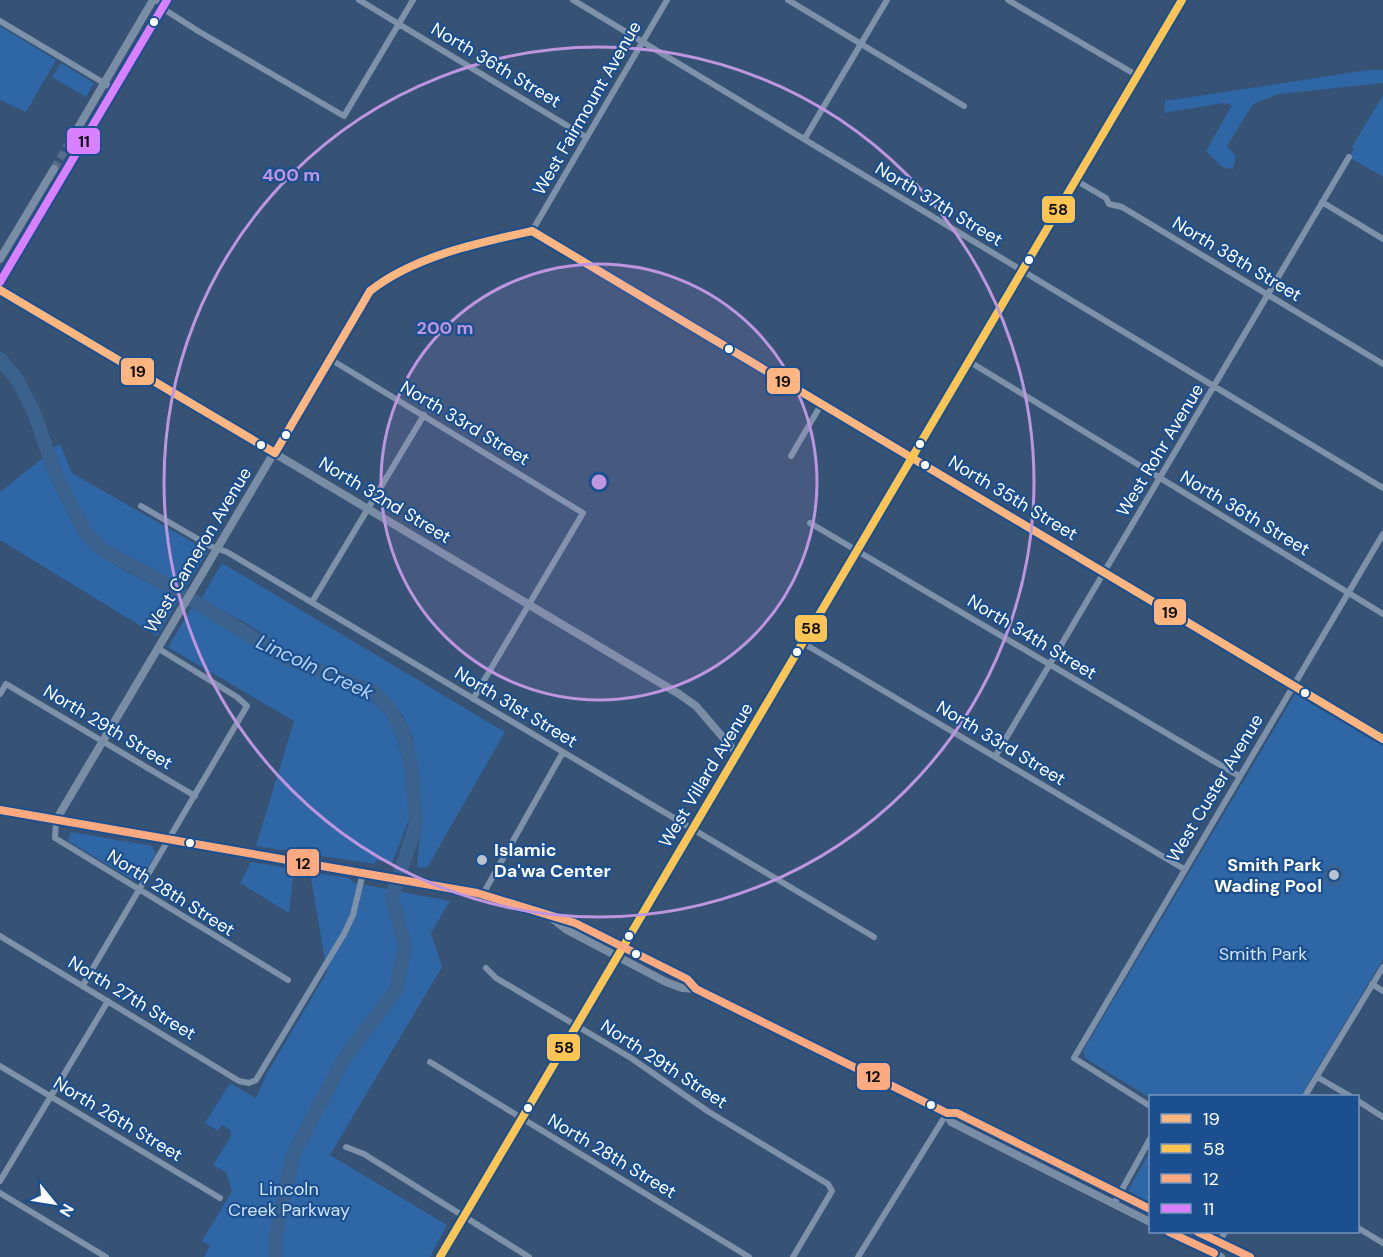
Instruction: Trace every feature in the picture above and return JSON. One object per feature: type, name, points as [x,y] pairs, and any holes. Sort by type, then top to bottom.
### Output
[{"type":"street","points":[[72,138],[153,0]]},
{"type":"street","name":"North 36th Street","points":[[359,0],[586,137]]},
{"type":"street","points":[[82,143],[162,3],[344,116],[413,0]]},
{"type":"street","name":"North 37th Street","points":[[573,0],[1383,488]]},
{"type":"street","name":"West Fairmount Avenue","points":[[532,231],[668,0]]},
{"type":"street","points":[[788,0],[964,106]]},
{"type":"street","points":[[805,138],[887,0]]},
{"type":"street","points":[[1008,0],[1138,76]]},
{"type":"street","name":"West Villard Avenue","points":[[440,1257],[1182,0]]},
{"type":"street","points":[[0,21],[114,89]]},
{"type":"street","name":"West Rohr Avenue","points":[[995,757],[1349,156]]},
{"type":"street","points":[[0,259],[54,169]]},
{"type":"street","points":[[0,282],[63,175]]},
{"type":"street","name":"North 38th Street","points":[[1077,181],[1106,198],[1109,204],[1122,207],[1383,364]]},
{"type":"street","points":[[1322,202],[1383,239]]},
{"type":"street","name":"West Cameron Avenue","points":[[56,820],[370,291],[385,278],[532,231]]},
{"type":"street","name":"North 35th Street","points":[[532,231],[1383,739]]},
{"type":"street","name":"North 32nd Street","points":[[0,290],[679,694],[696,706],[738,755]]},
{"type":"street","name":"North 33rd Street","points":[[330,359],[584,513],[530,606]]},
{"type":"street","name":"North 36th Street","points":[[970,362],[1383,614]]},
{"type":"street","points":[[791,456],[822,403]]},
{"type":"street","points":[[312,602],[424,415]]},
{"type":"street","name":"North 31st Street","points":[[141,506],[312,602],[874,937]]},
{"type":"street","name":"North 34th Street","points":[[810,523],[1239,776]]},
{"type":"street","name":"West Custer Avenue","points":[[1149,1105],[1074,1058],[1383,534]]},
{"type":"street","points":[[473,699],[530,606]]},
{"type":"street","name":"North 33rd Street","points":[[803,643],[1184,869]]},
{"type":"street","points":[[83,985],[247,706],[237,697],[159,649]]},
{"type":"street","name":"North 29th Street","points":[[0,694],[6,684],[195,796]]},
{"type":"street","points":[[483,894],[563,752]]},
{"type":"street","points":[[0,810],[483,894],[575,923],[687,979],[696,989]]},
{"type":"street","name":"North 28th Street","points":[[56,820],[55,838],[288,981]]},
{"type":"street","name":"North 27th Street","points":[[0,936],[239,1081],[249,1083],[256,1080],[344,934],[366,873]]},
{"type":"street","points":[[548,916],[567,930],[674,985],[696,989],[947,1113],[957,1113],[1149,1209]]},
{"type":"street","points":[[1306,1095],[1383,967]]},
{"type":"street","name":"North 29th Street","points":[[486,968],[496,978],[647,1068],[709,1112],[828,1184],[832,1191],[793,1257]]},
{"type":"street","points":[[1372,984],[1383,991]]},
{"type":"street","points":[[0,1181],[108,1001]]},
{"type":"street","name":"North 28th Street","points":[[430,1062],[749,1257]]},
{"type":"street","name":"North 26th Street","points":[[0,1066],[220,1198]]},
{"type":"street","points":[[1317,1077],[1348,1095]]},
{"type":"street","points":[[1359,1102],[1383,1117]]},
{"type":"street","points":[[947,1113],[951,1122],[1149,1222]]},
{"type":"street","points":[[858,1257],[947,1113]]},
{"type":"street","points":[[1113,1204],[1149,1141]]},
{"type":"street","points":[[346,1147],[364,1154],[528,1257]]},
{"type":"street","points":[[0,1193],[106,1257]]},
{"type":"street","points":[[1359,1229],[1383,1243]]},
{"type":"street","points":[[1171,1233],[1217,1255],[1224,1233]]},
{"type":"street","points":[[1200,1233],[1250,1257]]},
{"type":"green space","points":[[0,26],[56,60],[26,112],[0,100]]},
{"type":"green space","points":[[61,63],[94,83],[86,97],[52,77]]},
{"type":"green space","points":[[1368,70],[1383,70],[1383,83],[1279,94],[1253,104],[1227,146],[1236,156],[1233,169],[1222,167],[1206,151],[1232,105],[1223,103],[1164,113],[1165,101]]},
{"type":"green space","points":[[1383,95],[1383,177],[1349,157],[1354,149],[1352,147]]},
{"type":"green space","points":[[60,444],[72,473],[208,551],[185,589],[107,547],[84,524],[53,448]]},
{"type":"green space","points":[[43,458],[62,501],[85,541],[103,557],[129,573],[180,598],[157,636],[0,540],[0,492]]},
{"type":"green space","points":[[222,563],[505,732],[427,868],[417,867],[421,822],[413,738],[403,716],[376,687],[284,649],[246,623],[201,599]]},
{"type":"green space","points":[[192,607],[290,665],[366,695],[393,722],[407,777],[410,817],[392,863],[377,860],[374,864],[256,846],[294,721],[168,647]]},
{"type":"green space","name":"Smith Park","points":[[1295,694],[1383,746],[1383,959],[1302,1095],[1149,1095],[1149,1097],[1085,1058],[1083,1051]]},
{"type":"green space","points":[[71,832],[152,846],[156,854],[140,880],[135,881],[68,841]]},
{"type":"green space","points":[[251,862],[294,869],[289,913],[240,883]]},
{"type":"green space","name":"Lincoln Creek Parkway","points":[[310,872],[349,878],[354,883],[450,901],[431,933],[442,967],[330,1155],[447,1225],[430,1257],[204,1257],[210,1246],[202,1241],[232,1191],[226,1172],[213,1165],[231,1136],[230,1130],[222,1125],[218,1131],[205,1123],[230,1083],[256,1098],[266,1075],[327,972]]},
{"type":"green space","points":[[1149,1153],[1149,1202],[1128,1191]]},
{"type":"shaded area","name":"Smith Park Wading Pool","points":[[1330,865],[1338,865],[1344,871],[1344,879],[1338,885],[1330,885],[1324,879],[1324,871]]},
{"type":"waterway","name":"Lincoln Creek","points":[[0,359],[18,381],[33,410],[56,475],[85,532],[103,550],[166,584],[288,659],[373,691],[391,710],[404,735],[411,764],[416,825],[392,897],[405,946],[396,990],[343,1060],[293,1155],[275,1239],[276,1257]]},
{"type":"tunnel","points":[[54,169],[72,138]]},
{"type":"tunnel","points":[[63,175],[82,143]]},
{"type":"transit line","name":"11","points":[[0,282],[167,0]]},
{"type":"transit line","name":"58","points":[[440,1257],[1182,0]]},
{"type":"transit line","name":"19","points":[[532,231],[1383,739]]},
{"type":"transit line","name":"19","points":[[275,453],[370,291],[406,269],[447,252],[532,231]]},
{"type":"transit line","name":"19","points":[[0,290],[275,453]]},
{"type":"transit line","name":"12","points":[[0,810],[477,893],[575,923],[687,979],[696,989],[947,1113],[957,1113],[1149,1209]]},
{"type":"transit line","name":"12","points":[[1171,1233],[1214,1253]]},
{"type":"transit line","name":"12","points":[[1200,1233],[1250,1257]]},
{"type":"place","name":"Islamic Da'wa Center","points":[[482,860]]},
{"type":"place","name":"Smith Park Wading Pool","points":[[1334,875]]}]
